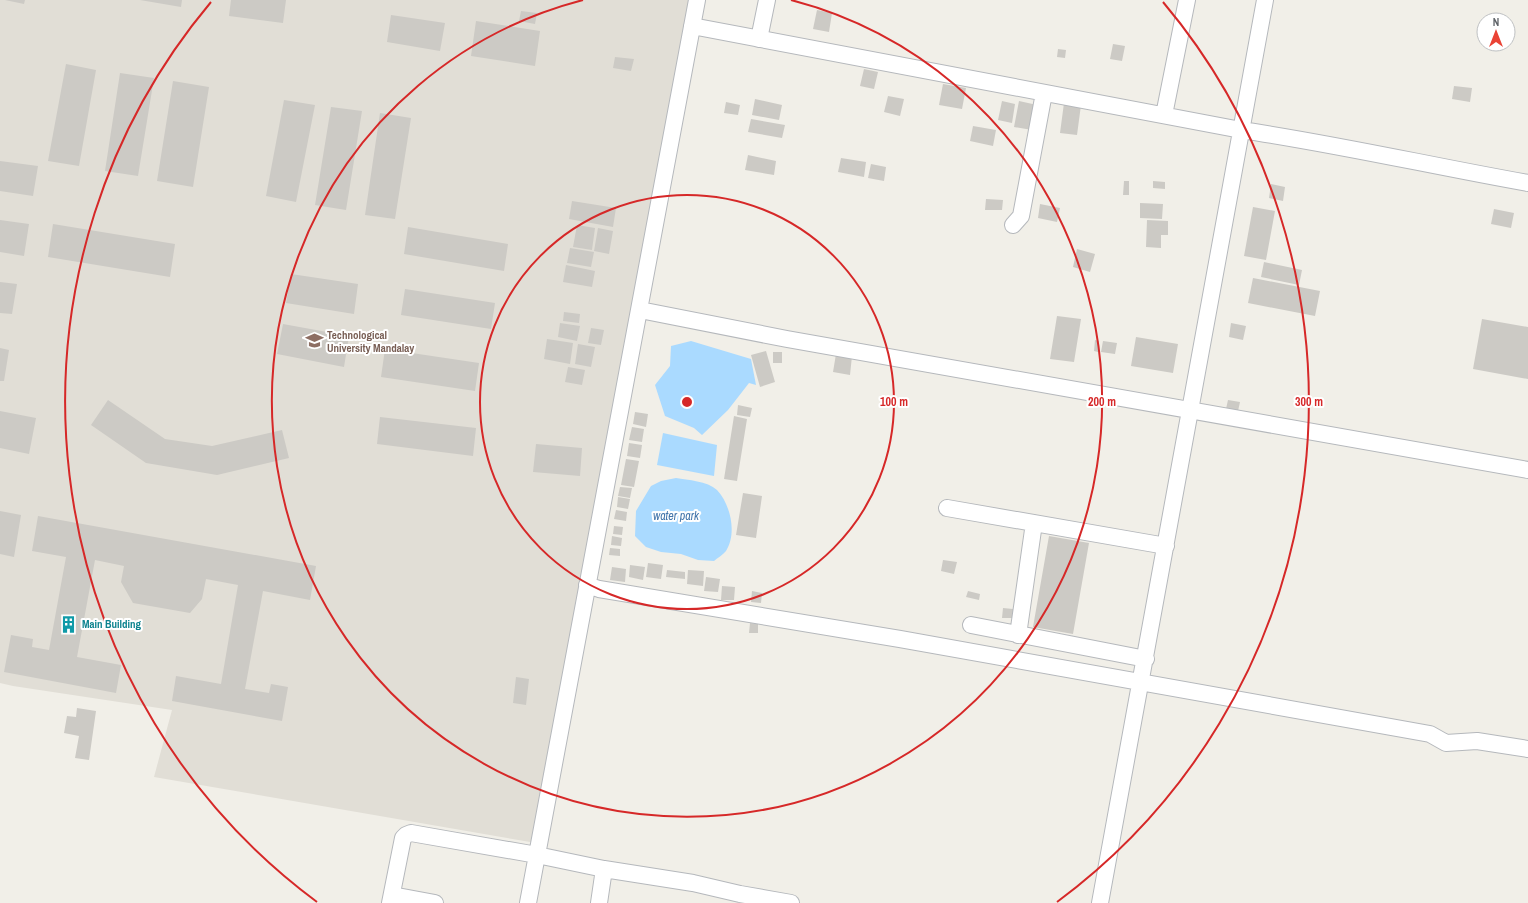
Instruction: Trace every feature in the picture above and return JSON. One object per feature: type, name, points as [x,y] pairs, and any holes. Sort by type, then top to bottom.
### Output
[{"type":"street","points":[[528,903],[697,0]]},
{"type":"street","points":[[759,39],[767,0]]},
{"type":"street","points":[[1164,115],[1187,0]]},
{"type":"street","points":[[1100,903],[1192,410],[1265,0]]},
{"type":"street","points":[[692,26],[1241,130],[1316,141],[1413,162],[1528,183]]},
{"type":"street","points":[[1013,225],[1021,216],[1044,93]]},
{"type":"street","points":[[640,310],[787,339],[1528,470]]},
{"type":"street","points":[[947,508],[1166,546]]},
{"type":"street","points":[[1018,635],[1034,523]]},
{"type":"street","points":[[587,585],[900,639],[1430,734],[1446,743],[1477,742],[1528,749]]},
{"type":"street","points":[[971,625],[1146,659]]},
{"type":"street","points":[[435,903],[391,899],[403,838],[406,834],[411,833],[537,855],[604,869],[693,883],[739,899],[791,903]]},
{"type":"street","points":[[599,903],[604,869]]},
{"type":"shaded area","name":"Technological University Mandalay","points":[[0,0],[689,0],[536,843],[154,777],[172,710],[0,683]]},
{"type":"water","points":[[691,341],[751,359],[756,385],[749,383],[728,410],[702,435],[694,428],[665,416],[655,385],[670,366],[671,346]]},
{"type":"water","points":[[663,433],[717,445],[714,476],[657,465]]},
{"type":"water","name":"water park","points":[[676,478],[697,481],[713,487],[722,496],[726,503],[731,520],[731,536],[726,551],[714,561],[698,560],[681,554],[661,552],[646,547],[635,536],[636,511],[651,486],[661,481]]},
{"type":"building","points":[[5,0],[25,0],[24,4]]},
{"type":"building","points":[[140,0],[182,0],[181,7]]},
{"type":"building","points":[[231,0],[286,0],[283,23],[229,16]]},
{"type":"building","points":[[817,10],[832,13],[829,32],[813,29]]},
{"type":"building","points":[[521,11],[537,13],[535,24],[519,21]]},
{"type":"building","points":[[391,15],[445,23],[440,51],[387,42]]},
{"type":"building","points":[[476,21],[540,31],[535,66],[471,56]]},
{"type":"building","points":[[1113,44],[1125,46],[1122,61],[1110,59]]},
{"type":"building","points":[[1058,49],[1066,50],[1065,58],[1057,57]]},
{"type":"building","points":[[615,57],[634,59],[631,71],[613,68]]},
{"type":"building","points":[[66,64],[96,70],[79,166],[48,161]]},
{"type":"building","points":[[864,69],[878,72],[874,89],[860,86]]},
{"type":"building","points":[[120,73],[154,78],[138,176],[105,171]]},
{"type":"building","points":[[173,81],[209,87],[193,187],[157,181]]},
{"type":"building","points":[[943,84],[966,88],[962,109],[939,105]]},
{"type":"building","points":[[1454,86],[1472,88],[1470,102],[1452,99]]},
{"type":"building","points":[[888,96],[904,99],[900,116],[884,112]]},
{"type":"building","points":[[755,99],[782,105],[779,120],[752,115]]},
{"type":"building","points":[[284,100],[315,105],[296,202],[266,196]]},
{"type":"building","points":[[1002,101],[1015,104],[1012,123],[998,120]]},
{"type":"building","points":[[1019,101],[1037,105],[1032,130],[1014,127]]},
{"type":"building","points":[[726,102],[740,105],[738,115],[724,113]]},
{"type":"building","points":[[1064,103],[1081,105],[1077,135],[1060,133]]},
{"type":"building","points":[[331,107],[362,111],[346,210],[315,205]]},
{"type":"building","points":[[380,113],[411,118],[395,219],[365,215]]},
{"type":"building","points":[[751,119],[785,125],[782,138],[748,132]]},
{"type":"building","points":[[973,126],[996,130],[993,146],[970,141]]},
{"type":"building","points":[[748,155],[776,161],[774,175],[745,170]]},
{"type":"building","points":[[841,158],[866,162],[864,177],[838,172]]},
{"type":"building","points":[[0,161],[38,166],[33,196],[0,191]]},
{"type":"building","points":[[871,164],[886,167],[884,181],[868,178]]},
{"type":"building","points":[[1124,181],[1129,181],[1129,195],[1123,195]]},
{"type":"building","points":[[1153,181],[1165,182],[1165,189],[1153,188]]},
{"type":"building","points":[[1271,184],[1285,187],[1283,201],[1269,198]]},
{"type":"building","points":[[986,199],[1003,200],[1002,210],[985,210]]},
{"type":"building","points":[[572,201],[616,208],[613,227],[569,219]]},
{"type":"building","points":[[1140,203],[1163,204],[1162,219],[1140,218]]},
{"type":"building","points":[[1040,204],[1060,208],[1057,222],[1038,218]]},
{"type":"building","points":[[1253,207],[1275,211],[1266,260],[1244,256]]},
{"type":"building","points":[[1494,209],[1514,213],[1511,228],[1491,224]]},
{"type":"building","points":[[0,220],[29,224],[24,256],[0,252]]},
{"type":"building","points":[[1147,220],[1168,221],[1168,235],[1161,235],[1161,248],[1146,247]]},
{"type":"building","points":[[53,224],[175,244],[170,277],[48,257]]},
{"type":"building","points":[[577,225],[595,228],[592,250],[573,247]]},
{"type":"building","points":[[408,227],[508,244],[504,271],[404,254]]},
{"type":"building","points":[[598,228],[613,231],[609,254],[594,251]]},
{"type":"building","points":[[570,248],[594,252],[591,267],[567,263]]},
{"type":"building","points":[[1077,249],[1095,254],[1090,272],[1073,267]]},
{"type":"building","points":[[1264,262],[1302,270],[1299,285],[1261,277]]},
{"type":"building","points":[[566,265],[595,271],[592,287],[563,282]]},
{"type":"building","points":[[291,274],[358,284],[354,314],[286,303]]},
{"type":"building","points":[[1253,278],[1320,291],[1315,316],[1248,303]]},
{"type":"building","points":[[0,282],[17,284],[12,314],[0,313]]},
{"type":"building","points":[[405,289],[495,303],[491,329],[401,315]]},
{"type":"building","points":[[564,312],[580,314],[579,323],[563,321]]},
{"type":"building","points":[[1057,316],[1081,319],[1074,362],[1050,359]]},
{"type":"building","points":[[1482,319],[1528,327],[1528,379],[1473,369]]},
{"type":"building","points":[[560,323],[580,326],[577,341],[558,337]]},
{"type":"building","points":[[1231,323],[1246,326],[1243,340],[1229,337]]},
{"type":"building","points":[[283,324],[349,336],[344,367],[277,354]]},
{"type":"building","points":[[591,328],[604,330],[601,345],[588,343]]},
{"type":"building","points":[[1136,337],[1178,344],[1173,373],[1131,366]]},
{"type":"building","points":[[547,339],[573,343],[570,364],[544,359]]},
{"type":"building","points":[[1095,340],[1099,341],[1098,352],[1094,351]]},
{"type":"building","points":[[1103,341],[1117,343],[1115,354],[1101,352]]},
{"type":"building","points":[[578,344],[595,347],[591,367],[575,364]]},
{"type":"building","points":[[0,348],[9,350],[4,381],[0,381]]},
{"type":"building","points":[[385,349],[479,363],[475,391],[381,377]]},
{"type":"building","points":[[766,351],[775,382],[760,387],[751,355]]},
{"type":"building","points":[[773,352],[782,352],[782,363],[773,363]]},
{"type":"building","points":[[836,354],[852,356],[850,375],[833,372]]},
{"type":"building","points":[[568,367],[585,370],[582,385],[565,382]]},
{"type":"building","points":[[108,400],[165,439],[212,446],[282,430],[289,458],[217,475],[146,463],[91,425]]},
{"type":"building","points":[[1228,400],[1240,402],[1238,411],[1226,409]]},
{"type":"building","points":[[738,405],[752,408],[750,417],[737,415]]},
{"type":"building","points":[[0,411],[36,418],[29,454],[0,448]]},
{"type":"building","points":[[635,412],[648,414],[646,427],[633,424]]},
{"type":"building","points":[[734,416],[747,419],[737,481],[724,479]]},
{"type":"building","points":[[380,417],[476,428],[473,456],[377,444]]},
{"type":"building","points":[[632,427],[644,429],[642,442],[629,440]]},
{"type":"building","points":[[629,443],[642,445],[640,458],[627,456]]},
{"type":"building","points":[[536,444],[582,448],[580,476],[533,472]]},
{"type":"building","points":[[626,459],[639,461],[634,487],[621,485]]},
{"type":"building","points":[[620,487],[632,488],[630,498],[618,496]]},
{"type":"building","points":[[743,493],[762,496],[756,538],[736,535]]},
{"type":"building","points":[[618,497],[630,499],[628,509],[617,507]]},
{"type":"building","points":[[616,510],[627,512],[626,521],[614,519]]},
{"type":"building","points":[[0,511],[21,515],[14,557],[0,554]]},
{"type":"building","name":"Main Building","points":[[38,516],[316,566],[310,600],[263,591],[245,689],[269,693],[271,684],[288,687],[282,721],[172,701],[176,676],[221,684],[238,585],[206,579],[202,599],[190,613],[133,603],[121,582],[124,566],[95,560],[77,657],[121,665],[116,693],[4,672],[11,635],[33,639],[32,647],[49,650],[66,557],[32,551]]},
{"type":"building","points":[[614,526],[623,527],[622,535],[613,534]]},
{"type":"building","points":[[612,536],[622,538],[621,546],[611,545]]},
{"type":"building","points":[[1049,536],[1089,543],[1073,634],[1033,627]]},
{"type":"building","points":[[610,548],[620,549],[620,556],[609,555]]},
{"type":"building","points":[[943,560],[957,562],[954,574],[941,571]]},
{"type":"building","points":[[648,563],[663,565],[661,579],[646,577]]},
{"type":"building","points":[[630,565],[645,567],[643,580],[629,577]]},
{"type":"building","points":[[612,567],[626,569],[625,582],[610,580]]},
{"type":"building","points":[[667,570],[685,572],[685,579],[666,577]]},
{"type":"building","points":[[688,570],[704,571],[703,586],[687,584]]},
{"type":"building","points":[[706,577],[720,579],[718,592],[704,591]]},
{"type":"building","points":[[722,586],[735,587],[734,600],[721,600]]},
{"type":"building","points":[[752,591],[762,593],[761,603],[751,602]]},
{"type":"building","points":[[968,591],[980,594],[979,600],[966,597]]},
{"type":"building","points":[[1003,608],[1013,609],[1013,618],[1002,618]]},
{"type":"building","points":[[750,623],[758,624],[758,633],[749,633]]},
{"type":"building","points":[[516,677],[529,679],[526,705],[513,703]]},
{"type":"building","points":[[77,708],[96,711],[89,760],[75,758],[79,736],[64,733],[67,716],[76,717]]},
{"type":"place","name":"Technological University Mandalay","points":[[314,341]]},
{"type":"place","name":"Main Building","points":[[69,624]]}]
